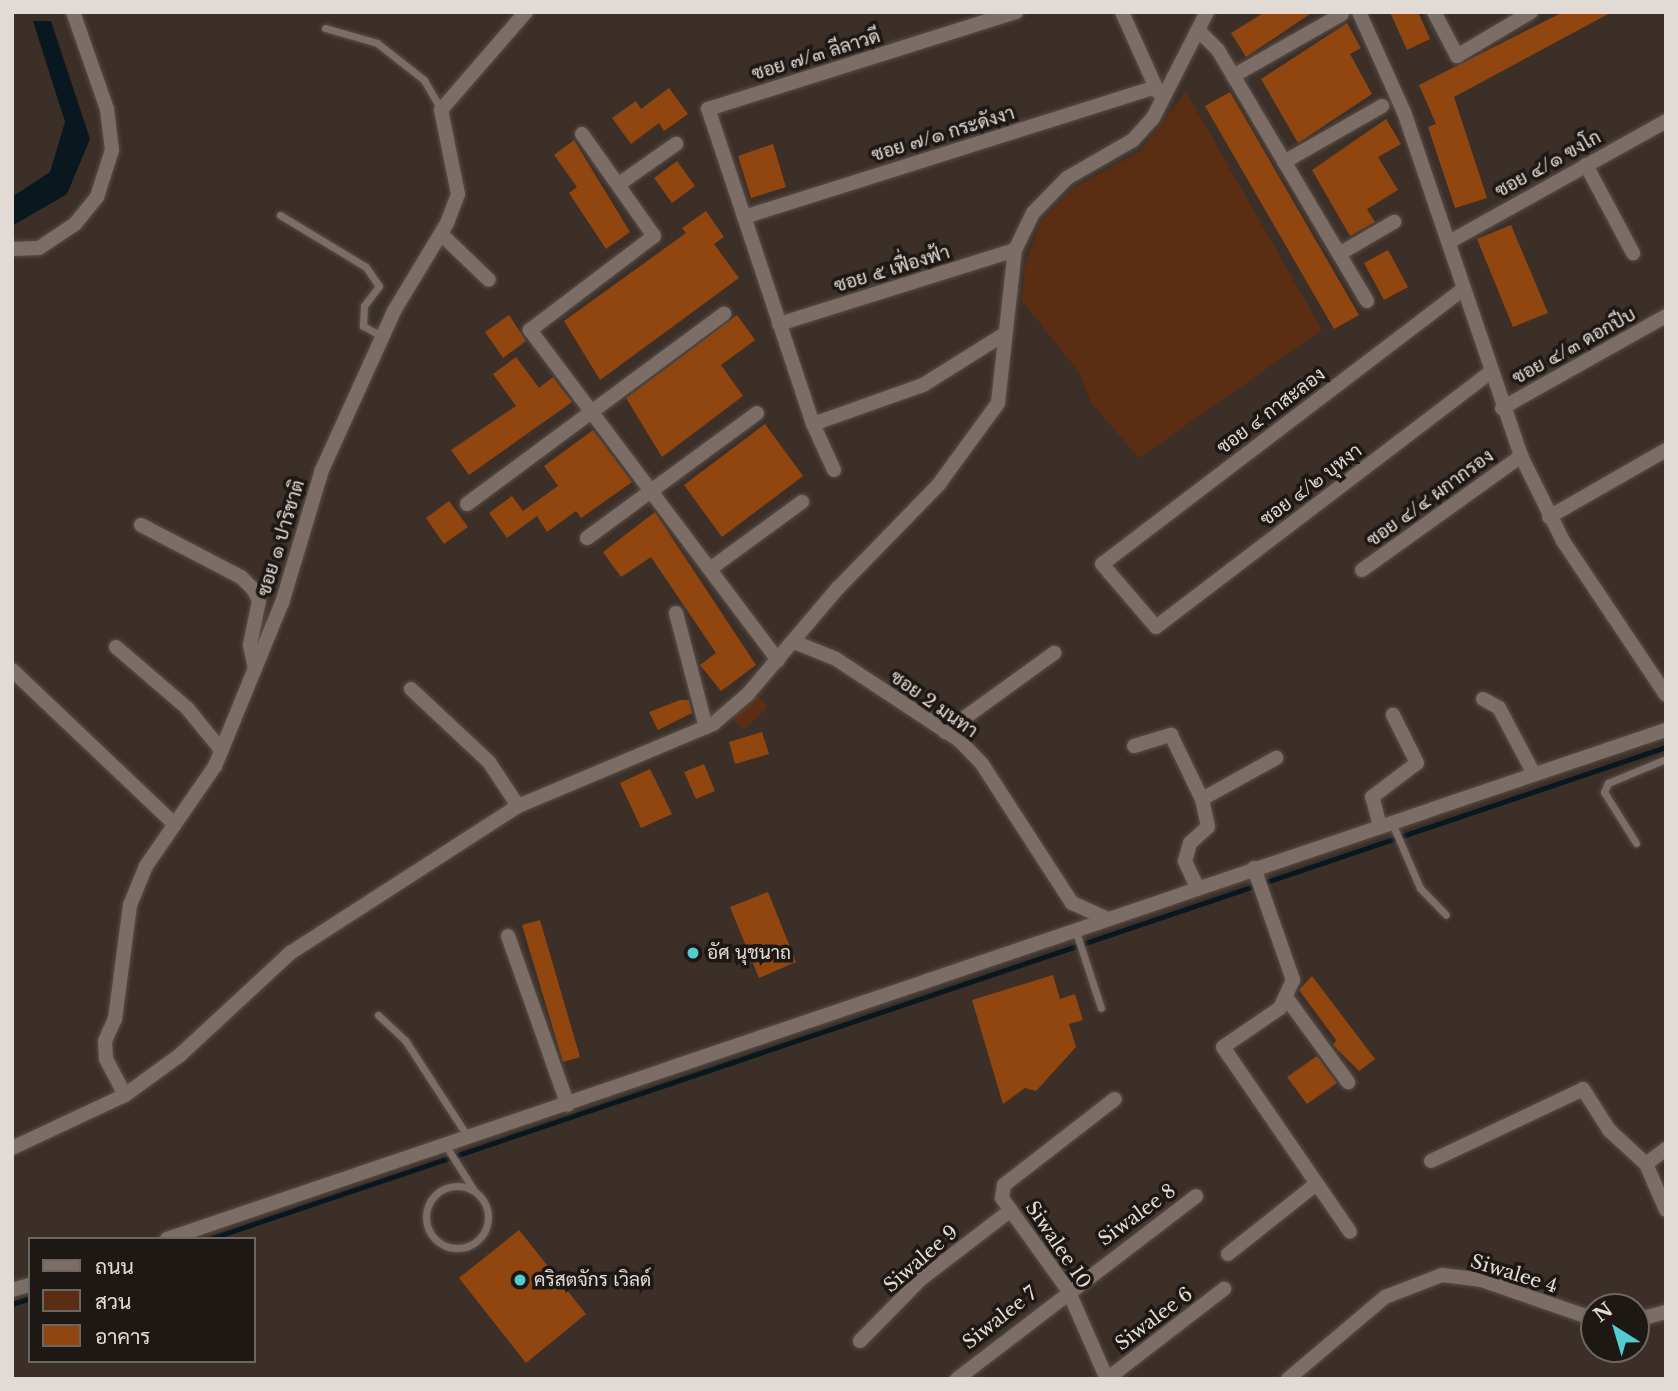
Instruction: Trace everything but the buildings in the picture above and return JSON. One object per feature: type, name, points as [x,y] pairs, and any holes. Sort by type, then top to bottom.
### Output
[{"type":"street","points":[[12,249],[39,247],[75,224],[97,197],[112,150],[107,108],[73,12]]},
{"type":"street","points":[[441,110],[526,12]]},
{"type":"street","name":"ซอย ๗/๓ ลีลาวดี","points":[[744,217],[708,109],[1016,12]]},
{"type":"street","points":[[1122,12],[1158,93]]},
{"type":"street","points":[[12,1148],[125,1095],[180,1055],[290,953],[518,806],[706,727],[778,660],[939,485],[991,413],[998,402],[1003,335],[1016,250],[1033,213],[1067,178],[1133,140],[1158,93],[1208,12]]},
{"type":"street","points":[[1359,12],[1404,112],[1449,242],[1488,374],[1521,456],[1549,517],[1666,695]]},
{"type":"street","points":[[1434,12],[1457,56],[1531,12]]},
{"type":"street","points":[[1233,76],[1342,14]]},
{"type":"street","points":[[1198,30],[1233,76],[1367,301]]},
{"type":"street","name":"ซอย ๗/๑ กระดังงา","points":[[744,217],[1158,93]]},
{"type":"street","points":[[1284,162],[1382,106]]},
{"type":"street","name":"ซอย ๑ ปาริชาติ","points":[[125,1095],[106,1059],[104,1041],[115,1019],[130,905],[174,824],[222,751],[256,668],[322,470],[383,336],[441,234],[458,194],[441,110]]},
{"type":"street","name":"ซอย ๔/๑ ฃงโก","points":[[1449,242],[1666,121]]},
{"type":"street","points":[[582,134],[654,236],[530,330],[778,660]]},
{"type":"street","points":[[619,184],[676,144]]},
{"type":"street","points":[[1586,165],[1633,253]]},
{"type":"street","points":[[744,217],[813,425],[834,470]]},
{"type":"street","points":[[1339,254],[1394,222]]},
{"type":"street","points":[[441,234],[489,280]]},
{"type":"street","name":"ซอย ๕ เฟื่องฟ้า","points":[[779,324],[1016,250]]},
{"type":"street","name":"ซอย ๔ กาสะลอง","points":[[1156,626],[1102,564],[1462,290]]},
{"type":"street","points":[[467,504],[724,314]]},
{"type":"street","name":"ซอย ๔/๓ ดอกปีบ","points":[[1502,408],[1666,316]]},
{"type":"street","points":[[813,425],[912,390],[1003,335]]},
{"type":"street","name":"ซอย ๔/๒ บุหงา","points":[[1156,626],[1488,374]]},
{"type":"street","points":[[587,538],[650,489],[757,413]]},
{"type":"street","points":[[1549,517],[1666,450]]},
{"type":"street","name":"ซอย ๔/๔ ผกากรอง","points":[[1362,570],[1521,456]]},
{"type":"street","points":[[710,569],[802,502]]},
{"type":"street","points":[[141,525],[242,577],[254,590],[259,601],[250,645],[256,668]]},
{"type":"street","points":[[677,613],[706,727]]},
{"type":"street","name":"ซอย 2 มนทา","points":[[794,642],[836,659],[945,732],[982,764],[1072,903],[1105,918]]},
{"type":"street","points":[[116,647],[187,708],[222,751]]},
{"type":"street","points":[[945,732],[1054,653]]},
{"type":"street","points":[[12,670],[174,824]]},
{"type":"street","points":[[411,689],[489,762],[518,806]]},
{"type":"street","points":[[1483,699],[1499,708],[1534,774]]},
{"type":"street","points":[[1386,824],[1371,797],[1416,762],[1393,715]]},
{"type":"street","points":[[173,1237],[447,1149],[469,1138],[1076,933],[1105,918],[1197,887],[1258,879],[1386,824],[1666,730]]},
{"type":"street","points":[[1134,746],[1171,735],[1202,799],[1208,827],[1190,843],[1185,861],[1197,887]]},
{"type":"street","points":[[1202,799],[1276,758]]},
{"type":"street","points":[[1258,879],[1291,967],[1288,1000],[1348,1083]]},
{"type":"street","points":[[508,936],[568,1105]]},
{"type":"street","points":[[1288,1000],[1223,1047],[1350,1232]]},
{"type":"street","points":[[1431,1161],[1583,1089],[1609,1130],[1646,1164],[1666,1210]]},
{"type":"street","name":"Siwalee 10","points":[[1107,1379],[1068,1290],[1012,1210],[1004,1185],[1115,1099]]},
{"type":"street","points":[[1646,1164],[1666,1149]]},
{"type":"street","points":[[1228,1254],[1316,1184]]},
{"type":"street","name":"Siwalee 8","points":[[1068,1290],[1196,1196]]},
{"type":"street","name":"Siwalee 9","points":[[860,1341],[921,1279],[1012,1210]]},
{"type":"street","name":"Siwalee 4","points":[[1288,1379],[1385,1297],[1442,1275],[1481,1280],[1580,1314]]},
{"type":"street","name":"Siwalee 6","points":[[1107,1379],[1224,1289]]},
{"type":"street","name":"Siwalee 7","points":[[957,1379],[1068,1290]]},
{"type":"lane","points":[[325,28],[377,43],[424,80],[441,110]]},
{"type":"lane","points":[[280,215],[366,267],[379,286],[364,306],[363,326],[383,336]]},
{"type":"lane","points":[[1636,843],[1604,792],[1608,783],[1666,759]]},
{"type":"lane","points":[[1386,824],[1402,847],[1420,888],[1446,915]]},
{"type":"lane","points":[[1076,933],[1101,1008]]},
{"type":"lane","points":[[378,1015],[405,1040],[469,1138]]},
{"type":"lane","points":[[447,1149],[453,1165],[475,1191],[488,1211],[483,1235],[463,1248],[439,1243],[426,1222],[432,1199],[452,1186],[475,1191]]},
{"type":"green space","points":[[1186,92],[1322,330],[1139,458],[1092,404],[1079,372],[1022,301],[1025,264],[1041,221],[1072,189],[1140,151]]},
{"type":"green space","points":[[757,695],[768,707],[743,730],[732,718]]},
{"type":"shaded area","points":[[33,21],[51,21],[90,139],[67,194],[12,226],[12,197],[50,172],[65,122]]},
{"type":"waterway","points":[[215,1237],[1666,747]]},
{"type":"waterway","points":[[12,1304],[28,1299]]},
{"type":"place","name":"อัศ นุชนาถ","points":[[693,953]]},
{"type":"place","name":"คริสตจักร เวิลด์","points":[[520,1280]]}]
